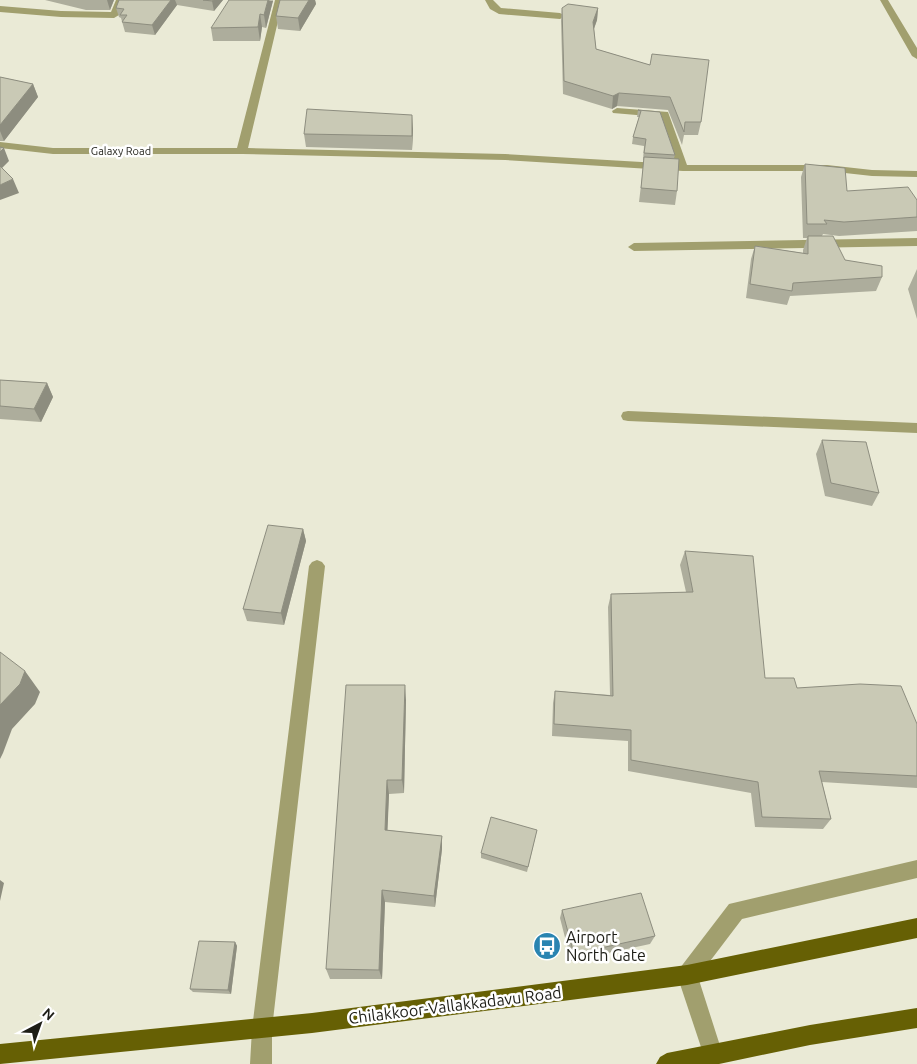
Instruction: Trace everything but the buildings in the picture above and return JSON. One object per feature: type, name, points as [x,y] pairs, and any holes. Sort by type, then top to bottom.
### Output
[{"type":"main road","name":"Chilakkoor-Vallakkadavu Road","points":[[0,1054],[262,1029],[687,975],[911,929]]},
{"type":"main road","points":[[667,1064],[810,1035],[917,1018]]},
{"type":"street","points":[[0,9],[61,14],[114,15],[120,0]]},
{"type":"street","points":[[242,151],[272,19],[279,0]]},
{"type":"street","points":[[489,0],[493,8],[499,11],[560,16]]},
{"type":"street","points":[[884,0],[917,56]]},
{"type":"street","points":[[617,111],[664,114],[683,168]]},
{"type":"street","name":"Galaxy Road","points":[[0,145],[53,151],[242,151],[505,157],[683,168],[827,168],[872,173],[917,174]]},
{"type":"street","points":[[634,247],[917,242]]},
{"type":"street","points":[[628,416],[917,428]]},
{"type":"street","points":[[261,1064],[262,1029],[317,566]]},
{"type":"street","points":[[713,1055],[687,975],[736,910],[917,869]]},
{"type":"place","name":"Airport North Gate","points":[[547,946]]}]
